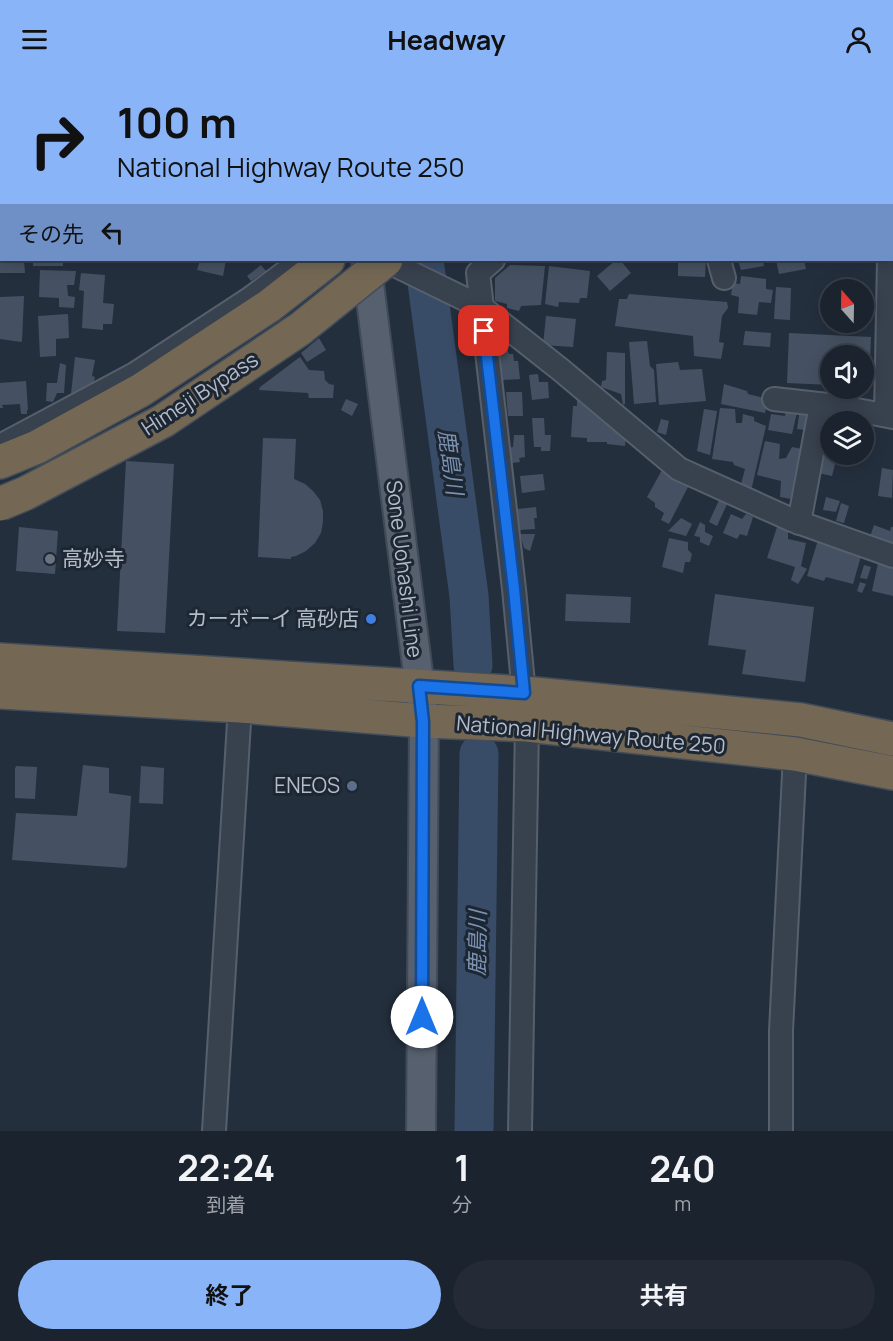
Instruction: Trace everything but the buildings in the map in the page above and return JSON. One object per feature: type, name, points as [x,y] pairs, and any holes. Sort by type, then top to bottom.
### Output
[{"type":"highway","name":"Himeji Bypass","points":[[0,462],[37,447],[141,390],[268,306],[327,261]]},
{"type":"highway","name":"Himeji Bypass","points":[[0,504],[26,493],[163,421],[300,329],[377,261]]},
{"type":"highway","name":"National Highway Route 250","points":[[0,660],[524,693],[801,720],[893,739]]},
{"type":"highway","name":"National Highway Route 250","points":[[0,692],[240,706],[423,722],[527,725],[795,754],[893,772]]},
{"type":"main road","name":"Sone Uohashi Line","points":[[378,261],[423,722],[421,1131]]},
{"type":"street","points":[[0,446],[135,374],[248,300],[301,261]]},
{"type":"street","points":[[380,261],[481,307],[561,370],[679,469],[799,523],[893,556]]},
{"type":"street","points":[[474,261],[481,307]]},
{"type":"street","points":[[492,261],[478,273],[527,725],[520,1131]]},
{"type":"street","points":[[774,399],[890,416],[889,261]]},
{"type":"street","points":[[799,523],[821,405]]},
{"type":"street","points":[[214,1131],[240,706]]},
{"type":"street","points":[[781,1131],[781,1031],[795,754]]},
{"type":"waterway","name":"鹿島川","points":[[424,261],[469,596],[473,665]]},
{"type":"waterway","name":"鹿島川","points":[[474,1131],[479,754]]},
{"type":"place","name":"高妙寺","points":[[50,559]]},
{"type":"place","name":"カーボーイ 高砂店","points":[[371,619]]},
{"type":"place","name":"ENEOS","points":[[352,786]]},
{"type":"route","points":[[422,1017],[423,722],[419,686],[524,693],[484,331]]}]
